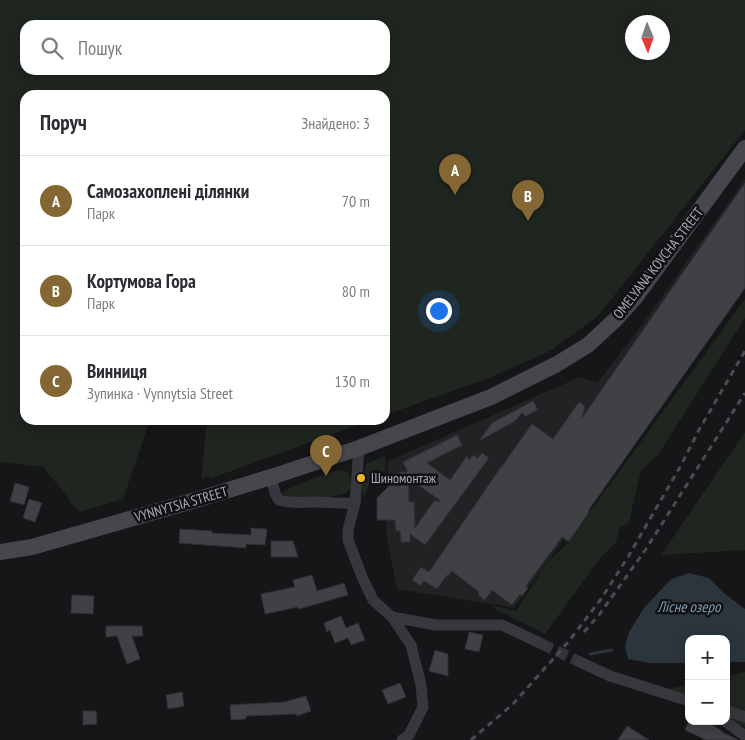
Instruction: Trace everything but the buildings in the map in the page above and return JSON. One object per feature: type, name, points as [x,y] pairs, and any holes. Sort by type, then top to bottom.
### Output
[{"type":"main road","name":"OMELYANA KOVCHA STREET","points":[[557,364],[588,345],[634,299],[745,148]]},
{"type":"main road","name":"VYNNYTSIA STREET","points":[[0,552],[32,547],[196,500],[359,448],[491,396],[557,364]]},
{"type":"street","points":[[359,448],[355,503],[348,530],[348,540],[373,600],[392,617],[411,645],[421,685],[423,707],[409,736],[402,740]]},
{"type":"street","points":[[271,477],[279,500],[290,503],[355,503]]},
{"type":"street","points":[[392,617],[436,625],[502,625],[542,644]]},
{"type":"street","points":[[580,662],[610,676],[685,700]]},
{"type":"street","points":[[730,711],[745,717]]},
{"type":"street","points":[[730,725],[745,736]]},
{"type":"shaded area","points":[[0,0],[745,0],[745,130],[598,316],[550,351],[486,379],[390,413],[390,90],[20,90],[20,425],[148,425],[123,499],[80,512],[73,506],[43,467],[0,462]]},
{"type":"shaded area","points":[[745,179],[745,288],[587,507],[593,512],[569,544],[563,540],[514,608],[397,589],[386,533],[388,461],[580,377],[597,383],[642,325]]},
{"type":"shaded area","points":[[745,299],[745,318],[658,455],[641,470],[629,522],[620,527],[616,542],[602,556],[545,634],[491,607],[516,611],[548,561],[563,548],[582,525]]},
{"type":"shaded area","points":[[206,425],[357,425],[209,479],[209,476],[201,479]]},
{"type":"shaded area","points":[[745,432],[745,550],[661,555]]},
{"type":"shaded area","points":[[385,456],[385,471],[372,476],[364,496],[361,485],[366,464]]},
{"type":"shaded area","points":[[337,470],[349,473],[351,488],[344,494],[320,499],[286,499],[282,494],[300,484]]},
{"type":"shaded area","points":[[745,672],[745,727],[730,719],[730,675]]},
{"type":"shaded area","points":[[685,685],[685,697],[669,689]]},
{"type":"water","name":"Лісне озеро","points":[[689,573],[709,578],[725,594],[745,609],[745,662],[730,662],[730,635],[685,635],[685,663],[650,663],[628,659],[625,646],[629,632],[644,608],[671,579]]},
{"type":"waterway","points":[[590,654],[612,650]]},
{"type":"tunnel","points":[[542,644],[580,662]]},
{"type":"railway","points":[[471,740],[513,704],[569,641],[601,599],[628,557],[745,351]]},
{"type":"railway","points":[[584,632],[599,615],[646,549],[745,393]]},
{"type":"place","name":"Самозахоплені ділянки","points":[[455,195]]},
{"type":"place","name":"Кортумова Гора","points":[[528,221]]},
{"type":"place","name":"Винниця","points":[[326,476]]},
{"type":"place","name":"Шиномонтаж","points":[[361,478]]}]
